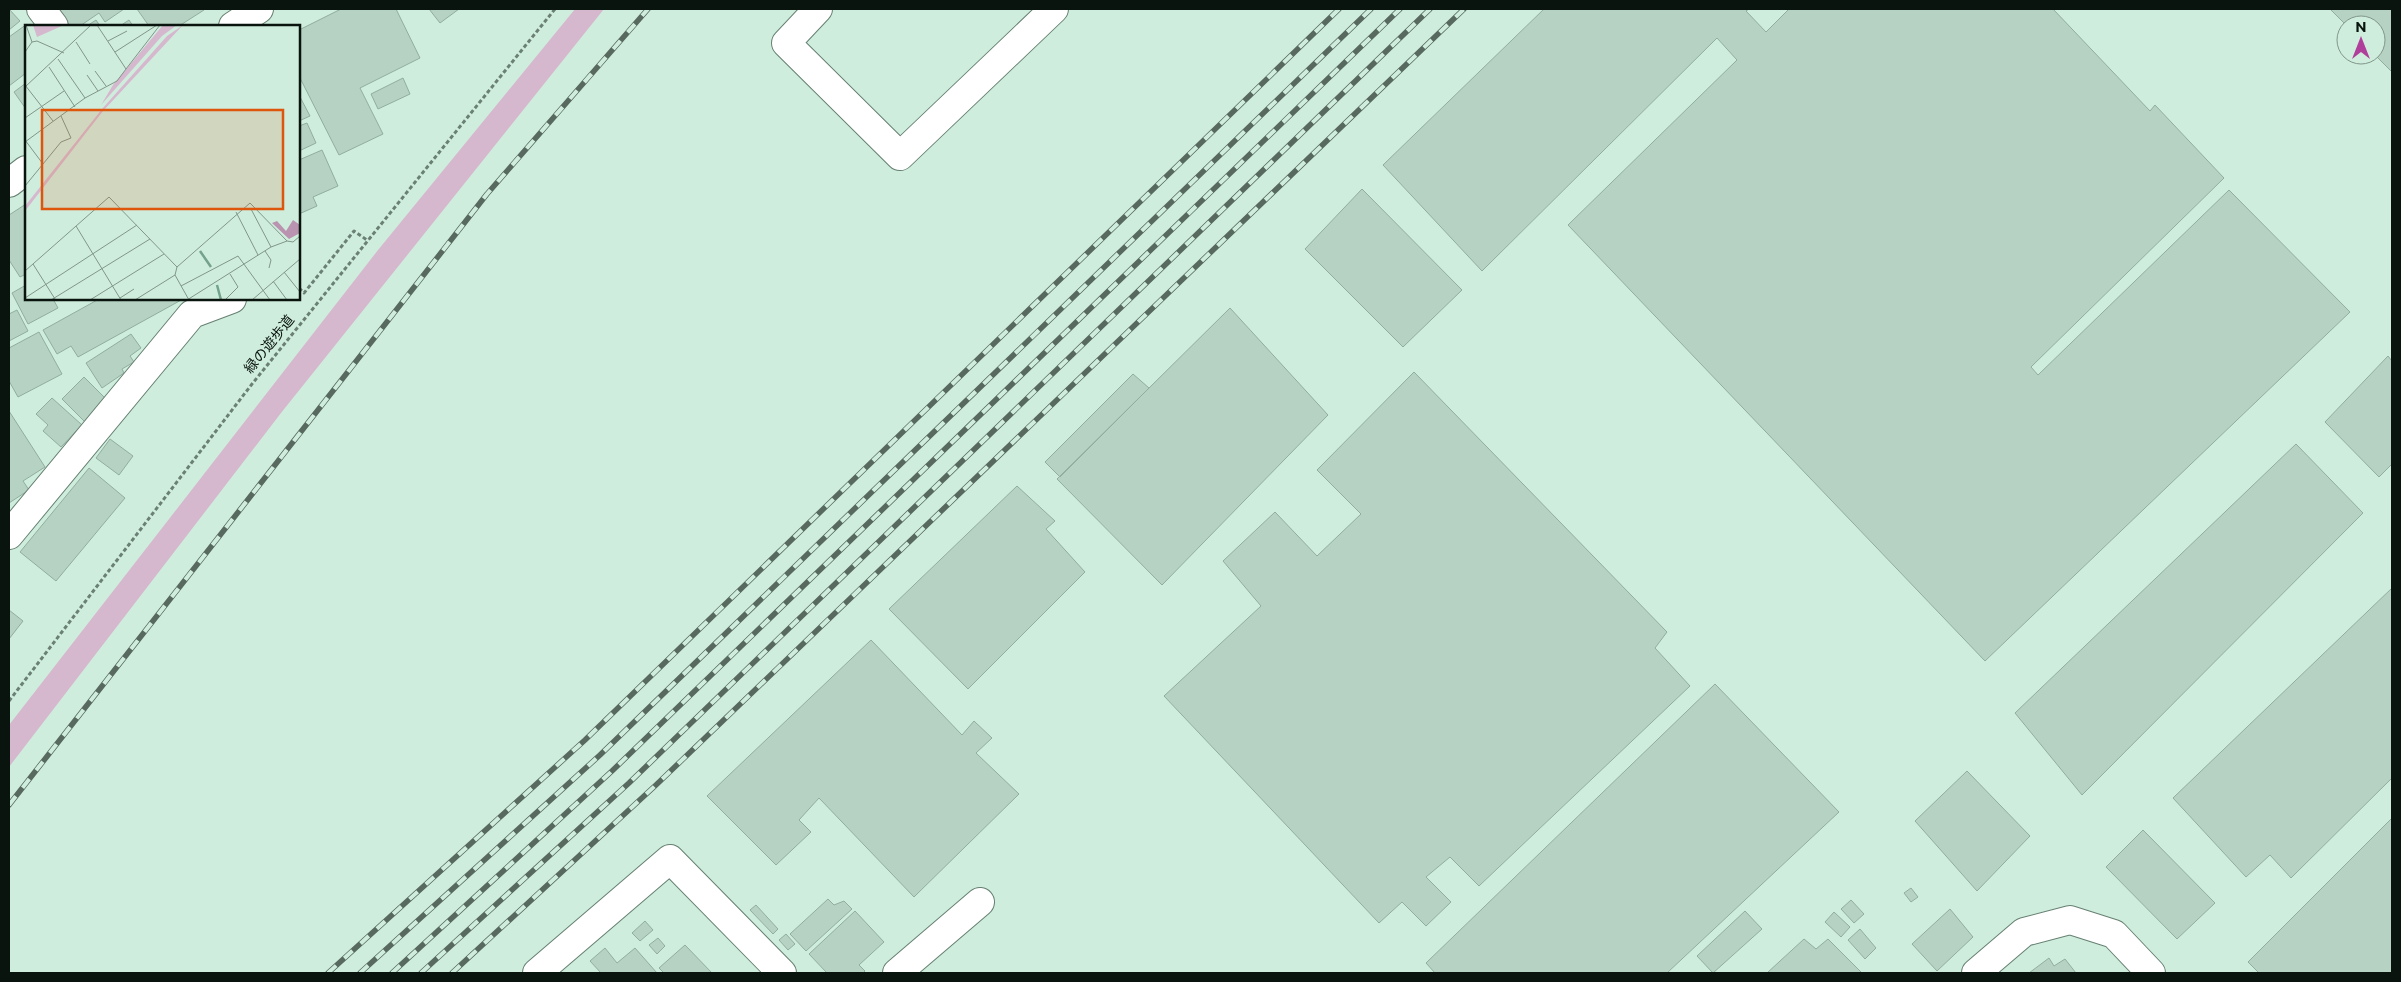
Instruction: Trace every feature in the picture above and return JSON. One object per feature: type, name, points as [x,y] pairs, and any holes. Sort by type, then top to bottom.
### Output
[{"type":"street","points":[[41,9],[53,25]]},
{"type":"street","points":[[235,25],[259,9]]},
{"type":"street","points":[[818,9],[786,43],[900,156],[1054,9]]},
{"type":"street","points":[[9,183],[25,171]]},
{"type":"street","points":[[9,533],[192,314],[229,300]]},
{"type":"street","points":[[537,973],[670,858],[782,973]]},
{"type":"street","points":[[897,973],[980,902]]},
{"type":"street","points":[[1976,973],[2024,932],[2070,920],[2114,934],[2151,973]]},
{"type":"path","name":"緑の遊歩道","points":[[9,701],[252,384],[555,9]]},
{"type":"path","points":[[300,289],[304,292],[354,231],[367,240]]},
{"type":"shaded area","points":[[575,9],[604,9],[281,413],[9,767],[9,725],[378,250]]},
{"type":"building","points":[[9,9],[20,21],[9,30]]},
{"type":"building","points":[[124,9],[105,22],[99,13],[81,25],[69,25],[58,10]]},
{"type":"building","points":[[137,9],[204,10],[181,25],[148,25]]},
{"type":"building","points":[[341,9],[396,9],[420,58],[360,88],[383,134],[339,155],[300,78],[300,30]]},
{"type":"building","points":[[429,9],[459,9],[440,23]]},
{"type":"building","points":[[1544,9],[1749,9],[1746,11],[1766,32],[1789,9],[2053,9],[2150,111],[2155,105],[2224,178],[2031,367],[2038,375],[2229,190],[2350,312],[1985,661],[1568,225],[1737,60],[1717,38],[1482,271],[1383,165]]},
{"type":"building","points":[[2330,9],[2392,9],[2392,72],[2385,65],[2386,15],[2336,15]]},
{"type":"building","points":[[96,20],[99,25],[88,25]]},
{"type":"building","points":[[129,20],[132,25],[122,25]]},
{"type":"building","points":[[25,25],[25,74],[9,86],[9,37]]},
{"type":"building","points":[[403,78],[410,94],[378,109],[371,94]]},
{"type":"building","points":[[25,84],[25,108],[14,92]]},
{"type":"building","points":[[300,97],[310,116],[300,121]]},
{"type":"building","points":[[307,123],[316,143],[300,151],[300,126]]},
{"type":"building","points":[[322,150],[338,186],[313,197],[317,206],[300,214],[300,160]]},
{"type":"building","points":[[1362,189],[1462,290],[1403,347],[1305,249]]},
{"type":"building","points":[[25,205],[25,274],[20,277],[9,260],[9,215]]},
{"type":"building","points":[[25,286],[25,300],[54,300],[58,308],[28,324],[12,293]]},
{"type":"building","points":[[97,300],[181,300],[78,357],[71,346],[57,354],[43,330]]},
{"type":"building","points":[[1230,308],[1328,415],[1162,585],[1057,479]]},
{"type":"building","points":[[17,310],[28,331],[9,341],[9,314]]},
{"type":"building","points":[[39,332],[62,374],[18,397],[9,381],[9,348]]},
{"type":"building","points":[[131,334],[141,348],[130,356],[134,362],[122,369],[124,373],[102,388],[86,363]]},
{"type":"building","points":[[2388,356],[2392,361],[2392,464],[2379,477],[2325,422]]},
{"type":"building","points":[[1414,372],[1667,632],[1655,648],[1690,686],[1479,886],[1450,857],[1426,877],[1451,902],[1426,926],[1402,902],[1379,923],[1164,696],[1261,606],[1223,561],[1275,512],[1317,556],[1361,514],[1317,470]]},
{"type":"building","points":[[1133,374],[1149,388],[1060,477],[1045,462]]},
{"type":"building","points":[[84,377],[108,401],[85,422],[62,399]]},
{"type":"building","points":[[52,398],[82,425],[61,447],[43,431],[48,425],[36,414]]},
{"type":"building","points":[[9,411],[45,467],[23,481],[29,490],[9,503]]},
{"type":"building","points":[[110,439],[133,456],[119,475],[96,458]]},
{"type":"building","points":[[2296,444],[2363,513],[2082,795],[2015,713]]},
{"type":"building","points":[[89,468],[125,498],[56,581],[20,552]]},
{"type":"building","points":[[1017,486],[1055,521],[1046,529],[1085,572],[968,689],[889,609]]},
{"type":"building","points":[[2392,588],[2392,778],[2291,878],[2270,855],[2246,877],[2173,798]]},
{"type":"building","points":[[9,610],[23,621],[9,639]]},
{"type":"building","points":[[871,640],[962,735],[974,721],[992,738],[976,753],[1019,794],[914,897],[819,798],[799,820],[811,832],[776,865],[707,796]]},
{"type":"building","points":[[1715,684],[1839,812],[1667,973],[1435,973],[1426,963]]},
{"type":"building","points":[[1967,771],[2030,836],[1977,891],[1915,821]]},
{"type":"building","points":[[2392,818],[2392,973],[2259,973],[2248,962]]},
{"type":"building","points":[[2143,830],[2215,903],[2177,939],[2106,867]]},
{"type":"building","points":[[1911,888],[1918,897],[1911,902],[1904,893]]},
{"type":"building","points":[[828,899],[834,905],[844,901],[852,909],[806,951],[790,934]]},
{"type":"building","points":[[1851,900],[1864,914],[1854,923],[1841,909]]},
{"type":"building","points":[[756,905],[778,929],[773,934],[750,910]]},
{"type":"building","points":[[1950,909],[1973,937],[1937,971],[1912,944]]},
{"type":"building","points":[[855,911],[884,942],[859,965],[865,971],[863,973],[827,973],[809,954]]},
{"type":"building","points":[[1745,911],[1762,929],[1713,973],[1697,956]]},
{"type":"building","points":[[1834,912],[1850,927],[1841,937],[1825,922]]},
{"type":"building","points":[[645,921],[653,930],[640,941],[632,933]]},
{"type":"building","points":[[1860,929],[1876,948],[1865,959],[1848,940]]},
{"type":"building","points":[[786,934],[795,944],[788,950],[779,940]]},
{"type":"building","points":[[658,938],[665,946],[657,954],[649,945]]},
{"type":"building","points":[[1804,939],[1816,949],[1828,939],[1862,973],[1767,973]]},
{"type":"building","points":[[685,945],[712,973],[664,973],[659,968]]},
{"type":"building","points":[[605,948],[617,963],[635,948],[657,973],[601,973],[590,961]]},
{"type":"building","points":[[2049,958],[2054,966],[2065,959],[2076,973],[2029,973]]},
{"type":"railway","points":[[9,805],[487,194],[648,9]]},
{"type":"railway","points":[[328,973],[585,740],[1339,9]]},
{"type":"railway","points":[[360,973],[600,755],[1371,9]]},
{"type":"railway","points":[[392,973],[612,771],[1400,9]]},
{"type":"railway","points":[[421,973],[629,783],[1430,9]]},
{"type":"railway","points":[[452,973],[656,785],[1464,9]]}]
